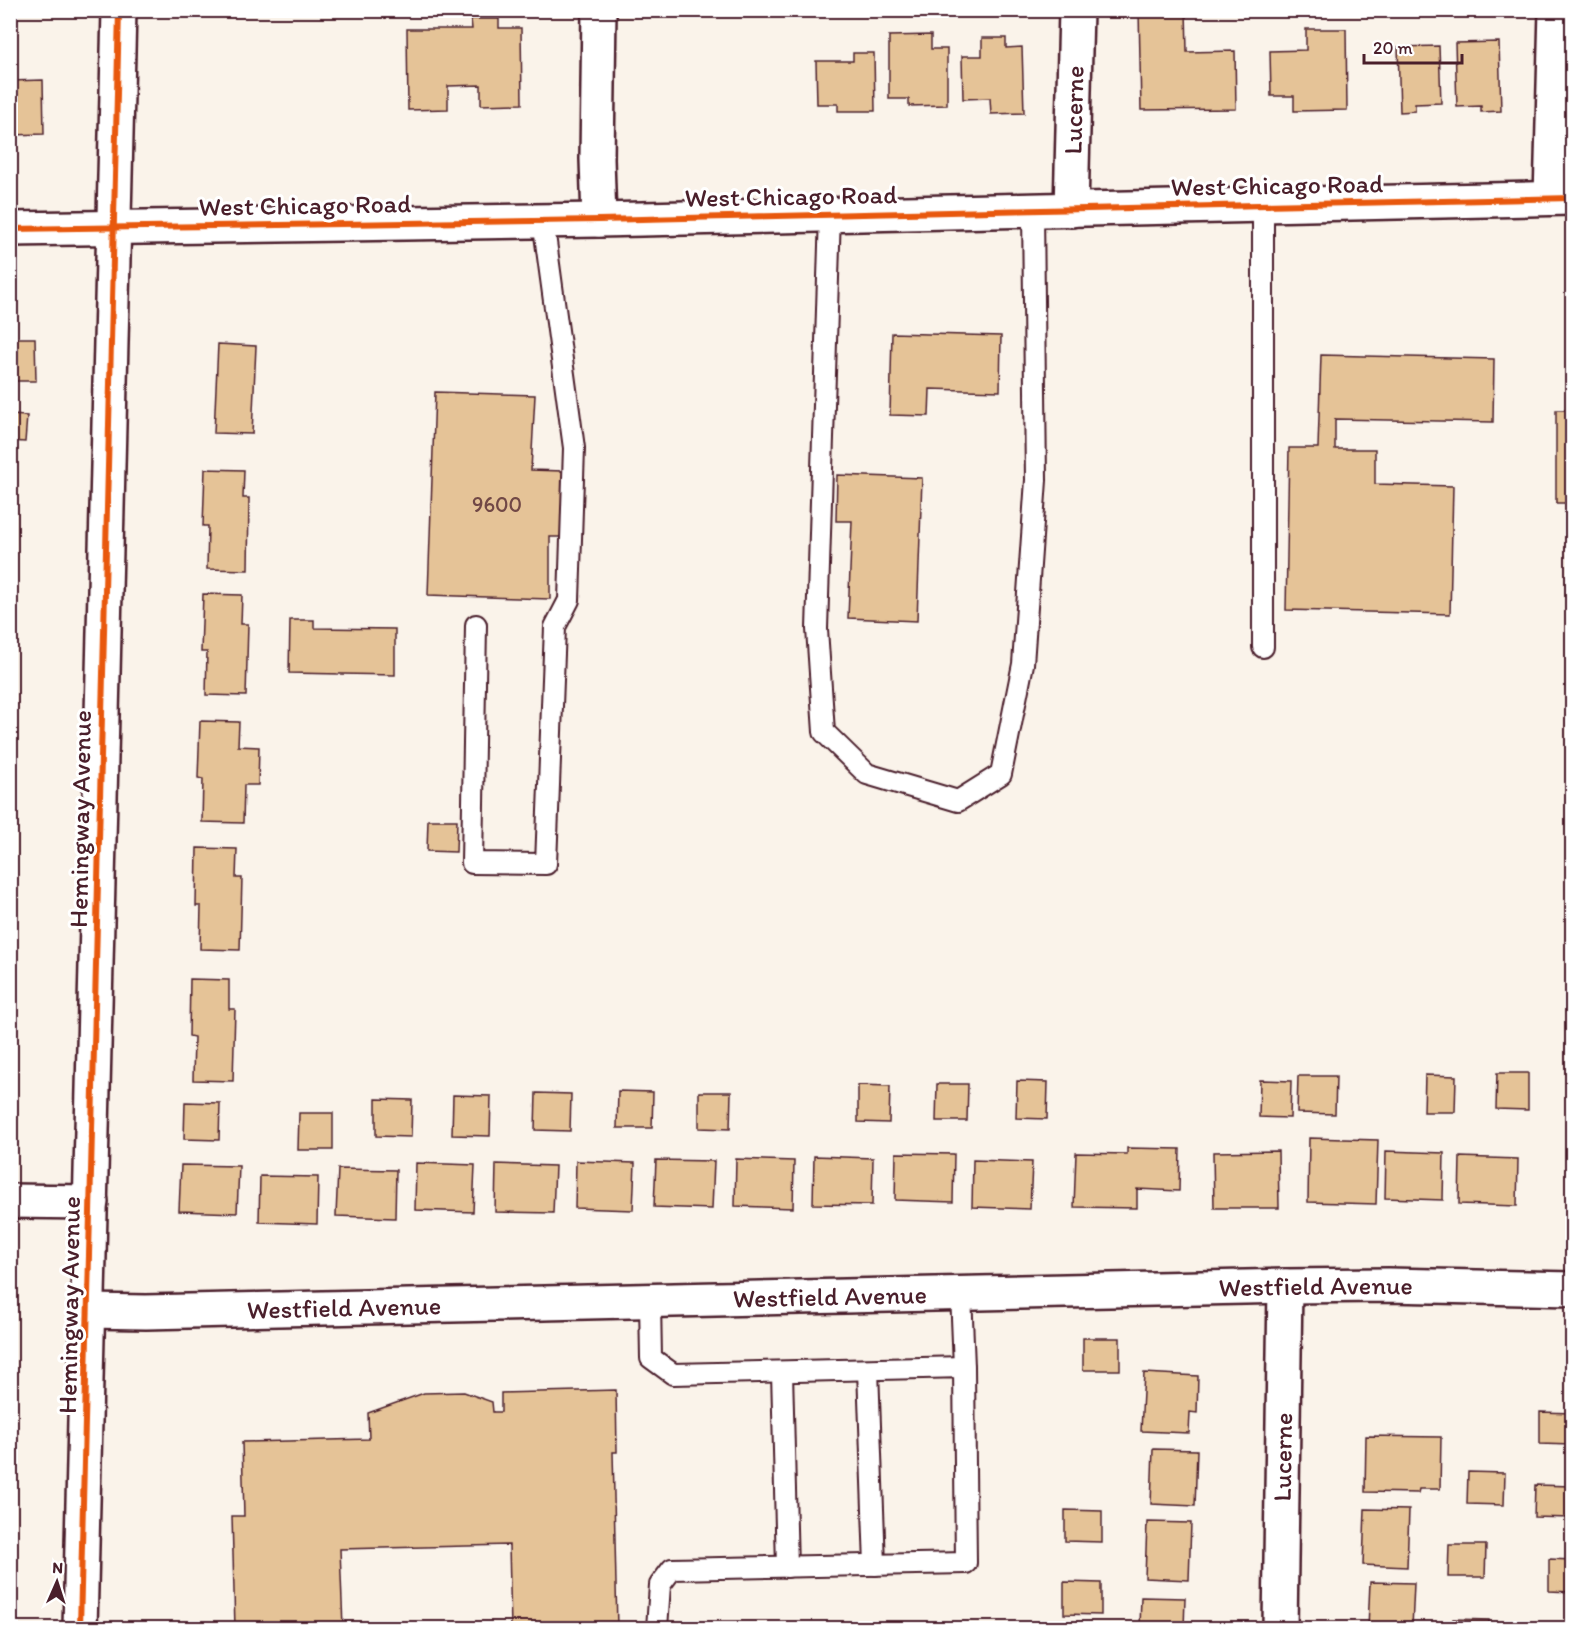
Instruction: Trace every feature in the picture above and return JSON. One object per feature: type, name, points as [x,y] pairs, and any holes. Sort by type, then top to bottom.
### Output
[{"type":"street","name":"Hemingway Avenue","points":[[80,1629],[119,10]]},
{"type":"street","points":[[599,10],[597,159],[599,220]]},
{"type":"street","name":"Lucerne","points":[[1071,210],[1076,10]]},
{"type":"street","points":[[1556,10],[1562,198]]},
{"type":"street","name":"West Chicago Road","points":[[10,229],[599,220],[1562,198]]},
{"type":"street","points":[[10,1201],[91,1202]]},
{"type":"street","name":"Westfield Avenue","points":[[88,1311],[146,1312],[1285,1286],[1388,1285],[1572,1289]]},
{"type":"street","name":"Lucerne","points":[[1280,1629],[1285,1286]]},
{"type":"lane","points":[[1263,205],[1263,647]]},
{"type":"lane","points":[[830,214],[818,629],[824,732],[867,774],[958,801],[1001,774],[1023,664],[1036,480],[1034,211]]},
{"type":"lane","points":[[476,625],[472,863],[546,864],[555,627],[569,600],[574,448],[543,220]]},
{"type":"lane","points":[[657,1629],[660,1585],[672,1569],[966,1563],[961,1293]]},
{"type":"lane","points":[[650,1300],[651,1358],[673,1374],[964,1366]]},
{"type":"lane","points":[[868,1370],[875,1565]]},
{"type":"lane","points":[[782,1372],[787,1567]]},
{"type":"building","points":[[1139,10],[1186,10],[1187,52],[1235,51],[1236,109],[1141,110]]},
{"type":"building","points":[[471,19],[499,19],[499,28],[521,28],[522,104],[481,105],[481,85],[448,86],[448,109],[408,110],[407,29],[472,29]]},
{"type":"building","points":[[1306,29],[1346,29],[1347,110],[1294,111],[1294,96],[1271,96],[1270,51],[1306,50]]},
{"type":"building","points":[[931,35],[931,49],[947,49],[947,105],[909,106],[909,99],[889,99],[889,36]]},
{"type":"building","points":[[982,38],[1006,38],[1006,48],[1022,47],[1024,113],[991,114],[990,98],[963,99],[962,56],[982,56]]},
{"type":"building","points":[[1499,42],[1501,111],[1481,112],[1481,106],[1457,107],[1455,43]]},
{"type":"building","points":[[1439,46],[1441,103],[1415,104],[1415,111],[1400,112],[1398,47]]},
{"type":"building","points":[[853,53],[874,53],[875,111],[838,111],[838,104],[817,104],[816,61],[853,61]]},
{"type":"building","points":[[43,80],[44,134],[10,135],[10,81]]},
{"type":"building","points":[[892,333],[1001,336],[1000,391],[930,389],[929,416],[890,415]]},
{"type":"building","points":[[10,338],[35,338],[36,381],[10,381]]},
{"type":"building","points":[[218,344],[256,346],[252,434],[214,433]]},
{"type":"building","points":[[1321,355],[1494,359],[1493,422],[1335,419],[1335,449],[1375,449],[1375,484],[1453,486],[1450,614],[1286,610],[1289,448],[1318,448]]},
{"type":"building","points":[[435,392],[535,395],[531,470],[563,471],[563,537],[550,537],[550,599],[428,595]]},
{"type":"building","points":[[1556,410],[1572,410],[1572,503],[1556,503]]},
{"type":"building","points":[[10,415],[27,416],[25,442],[10,441]]},
{"type":"building","points":[[205,469],[244,470],[243,498],[249,498],[248,570],[207,569],[208,526],[203,526]]},
{"type":"building","points":[[837,475],[922,478],[917,621],[848,618],[852,521],[836,521]]},
{"type":"building","points":[[203,594],[242,595],[241,624],[248,624],[246,696],[206,695],[207,652],[201,652]]},
{"type":"building","points":[[290,620],[314,620],[314,628],[395,629],[395,675],[289,673]]},
{"type":"building","points":[[200,721],[239,722],[238,746],[259,747],[258,785],[244,785],[243,823],[202,822],[203,779],[198,778]]},
{"type":"building","points":[[428,820],[457,820],[456,852],[427,851]]},
{"type":"building","points":[[197,848],[237,849],[236,878],[242,878],[240,950],[200,949],[201,906],[196,906]]},
{"type":"building","points":[[190,979],[229,980],[229,1009],[235,1009],[233,1081],[193,1080],[194,1037],[189,1036]]},
{"type":"building","points":[[1497,1073],[1528,1073],[1528,1110],[1496,1109]]},
{"type":"building","points":[[1425,1075],[1456,1076],[1455,1112],[1424,1112]]},
{"type":"building","points":[[1298,1076],[1336,1076],[1335,1114],[1297,1113]]},
{"type":"building","points":[[1260,1080],[1291,1081],[1290,1118],[1259,1117]]},
{"type":"building","points":[[1017,1081],[1048,1082],[1047,1119],[1016,1118]]},
{"type":"building","points":[[937,1084],[968,1084],[967,1121],[936,1121]]},
{"type":"building","points":[[858,1085],[890,1086],[889,1123],[858,1122]]},
{"type":"building","points":[[618,1091],[653,1092],[652,1128],[617,1128]]},
{"type":"building","points":[[699,1092],[731,1092],[730,1129],[699,1128]]},
{"type":"building","points":[[536,1093],[571,1094],[570,1131],[535,1130]]},
{"type":"building","points":[[453,1095],[491,1096],[490,1136],[452,1135]]},
{"type":"building","points":[[376,1099],[412,1100],[411,1137],[376,1136]]},
{"type":"building","points":[[185,1102],[220,1103],[219,1140],[184,1139]]},
{"type":"building","points":[[299,1113],[333,1113],[333,1150],[298,1150]]},
{"type":"building","points":[[1309,1138],[1378,1140],[1376,1204],[1308,1202]]},
{"type":"building","points":[[1127,1148],[1180,1149],[1179,1191],[1137,1189],[1137,1208],[1074,1207],[1076,1153],[1127,1154]]},
{"type":"building","points":[[1278,1151],[1279,1208],[1214,1208],[1213,1152]]},
{"type":"building","points":[[1386,1151],[1444,1153],[1443,1200],[1385,1198]]},
{"type":"building","points":[[896,1153],[954,1154],[953,1202],[895,1200]]},
{"type":"building","points":[[814,1156],[873,1158],[872,1205],[813,1204]]},
{"type":"building","points":[[1460,1157],[1518,1159],[1517,1206],[1459,1204]]},
{"type":"building","points":[[736,1159],[794,1161],[793,1208],[735,1206]]},
{"type":"building","points":[[656,1160],[714,1161],[712,1209],[654,1207]]},
{"type":"building","points":[[973,1160],[1032,1162],[1030,1209],[972,1207]]},
{"type":"building","points":[[576,1161],[635,1163],[633,1210],[575,1208]]},
{"type":"building","points":[[416,1163],[475,1165],[473,1212],[415,1210]]},
{"type":"building","points":[[496,1164],[555,1166],[553,1213],[495,1212]]},
{"type":"building","points":[[181,1165],[239,1166],[237,1213],[179,1211]]},
{"type":"building","points":[[338,1169],[396,1170],[395,1218],[336,1216]]},
{"type":"building","points":[[260,1176],[318,1177],[317,1224],[259,1222]]},
{"type":"building","points":[[1083,1338],[1120,1338],[1120,1370],[1083,1370]]},
{"type":"building","points":[[1144,1373],[1198,1376],[1197,1413],[1190,1412],[1189,1433],[1141,1431]]},
{"type":"building","points":[[616,1390],[617,1452],[613,1452],[617,1628],[511,1628],[509,1545],[340,1549],[343,1628],[235,1628],[232,1516],[244,1516],[242,1442],[369,1439],[368,1413],[424,1393],[464,1392],[492,1402],[493,1412],[501,1412],[501,1393]]},
{"type":"building","points":[[1540,1412],[1572,1413],[1572,1445],[1540,1444]]},
{"type":"building","points":[[1366,1436],[1441,1437],[1440,1489],[1419,1489],[1418,1493],[1365,1492]]},
{"type":"building","points":[[1153,1449],[1197,1450],[1195,1506],[1151,1504]]},
{"type":"building","points":[[1468,1472],[1505,1473],[1504,1505],[1467,1504]]},
{"type":"building","points":[[1535,1485],[1572,1486],[1571,1518],[1534,1517]]},
{"type":"building","points":[[1365,1509],[1409,1510],[1407,1567],[1363,1565]]},
{"type":"building","points":[[1065,1510],[1102,1511],[1102,1542],[1065,1541]]},
{"type":"building","points":[[1147,1522],[1191,1523],[1189,1580],[1145,1578]]},
{"type":"building","points":[[1449,1545],[1486,1545],[1485,1577],[1448,1577]]},
{"type":"building","points":[[1549,1559],[1572,1560],[1572,1592],[1549,1591]]},
{"type":"building","points":[[1064,1582],[1101,1583],[1101,1615],[1064,1614]]},
{"type":"building","points":[[1370,1582],[1414,1583],[1412,1628],[1368,1628]]},
{"type":"building","points":[[1141,1597],[1185,1598],[1184,1628],[1140,1628]]},
{"type":"building","points":[[1453,1619],[1489,1620],[1489,1628],[1452,1628]]},
{"type":"cycle path","points":[[80,1628],[119,10]]},
{"type":"cycle path","points":[[10,229],[599,220],[1572,198]]}]
